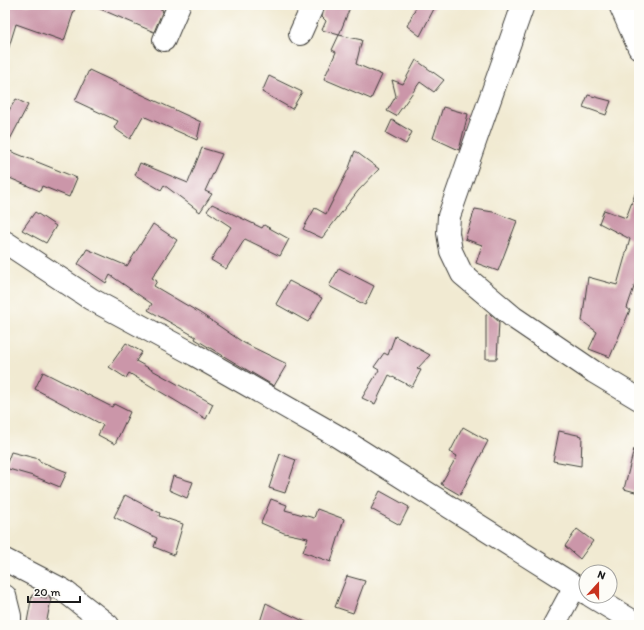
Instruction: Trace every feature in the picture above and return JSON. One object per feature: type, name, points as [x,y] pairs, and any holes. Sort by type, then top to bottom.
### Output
[{"type":"street","points":[[164,40],[179,5]]},
{"type":"street","points":[[300,34],[313,5]]},
{"type":"street","points":[[523,5],[449,216],[448,233],[451,251],[462,274],[513,317],[594,372],[639,399]]},
{"type":"street","points":[[620,5],[639,48]]},
{"type":"street","points":[[5,242],[91,299],[195,355],[337,436],[578,588]]},
{"type":"street","points":[[5,560],[63,590],[108,625]]},
{"type":"street","points":[[5,596],[10,616],[10,625]]},
{"type":"street","points":[[554,625],[578,599]]},
{"type":"street","points":[[604,604],[639,625]]},
{"type":"building","points":[[8,5],[76,5],[64,41],[16,24],[8,50],[5,49],[5,14]]},
{"type":"building","points":[[91,5],[151,5],[163,10],[154,32]]},
{"type":"building","points":[[325,5],[351,5],[339,35],[322,30],[326,21],[322,17]]},
{"type":"building","points":[[417,5],[436,5],[420,36],[407,26]]},
{"type":"building","points":[[339,35],[362,40],[356,64],[382,75],[371,99],[324,79],[336,52],[332,50]]},
{"type":"building","points":[[416,60],[444,80],[434,92],[420,82],[396,116],[387,111],[396,96],[392,80],[403,84]]},
{"type":"building","points":[[89,70],[201,122],[197,140],[143,116],[130,139],[114,128],[118,121],[75,101]]},
{"type":"building","points":[[269,76],[302,92],[292,109],[262,92]]},
{"type":"building","points":[[588,95],[611,101],[606,115],[583,107]]},
{"type":"building","points":[[16,99],[28,105],[5,149],[5,117]]},
{"type":"building","points":[[443,107],[468,114],[459,150],[433,138]]},
{"type":"building","points":[[392,120],[412,132],[406,144],[386,133]]},
{"type":"building","points":[[202,148],[222,154],[205,191],[212,194],[200,212],[164,185],[161,190],[135,175],[140,163],[188,183]]},
{"type":"building","points":[[5,149],[77,178],[69,197],[42,186],[40,191],[5,176]]},
{"type":"building","points":[[355,151],[379,169],[358,191],[322,238],[303,229],[315,208],[326,214],[349,168]]},
{"type":"building","points":[[638,186],[639,272],[627,308],[630,310],[610,357],[589,349],[597,332],[582,321],[588,277],[617,285],[630,239],[599,223],[604,210],[626,218]]},
{"type":"building","points":[[212,204],[262,228],[264,225],[289,239],[280,256],[245,239],[226,269],[211,260],[231,227],[207,211]]},
{"type":"building","points":[[475,209],[493,212],[517,221],[498,271],[476,263],[482,245],[465,239]]},
{"type":"building","points":[[35,212],[56,226],[46,243],[22,230]]},
{"type":"building","points":[[153,224],[177,240],[152,278],[157,281],[154,286],[200,313],[244,343],[287,364],[274,386],[195,339],[196,337],[148,310],[152,304],[110,275],[106,283],[78,264],[87,249],[127,266]]},
{"type":"building","points":[[339,268],[374,286],[365,305],[329,286]]},
{"type":"building","points":[[289,281],[322,298],[308,322],[276,304]]},
{"type":"building","points":[[490,314],[499,322],[497,359],[486,359],[486,315]]},
{"type":"building","points":[[395,336],[430,355],[417,369],[421,370],[412,387],[389,375],[375,404],[362,398],[379,370],[374,367],[384,353],[388,355]]},
{"type":"building","points":[[126,343],[142,352],[136,361],[213,404],[206,419],[129,373],[126,378],[109,367]]},
{"type":"building","points":[[43,372],[112,407],[114,404],[130,412],[115,444],[98,435],[103,425],[35,389]]},
{"type":"building","points":[[463,427],[488,441],[460,495],[441,484],[457,456],[450,452]]},
{"type":"building","points":[[559,431],[582,436],[581,466],[553,461]]},
{"type":"building","points":[[634,449],[639,449],[639,493],[624,489]]},
{"type":"building","points":[[11,452],[39,459],[39,461],[67,472],[60,487],[33,476],[5,468]]},
{"type":"building","points":[[280,454],[296,460],[285,493],[269,488]]},
{"type":"building","points":[[173,476],[193,482],[187,498],[169,490]]},
{"type":"building","points":[[380,491],[409,507],[400,525],[371,509]]},
{"type":"building","points":[[125,495],[160,513],[159,516],[183,524],[174,555],[154,547],[157,538],[114,517]]},
{"type":"building","points":[[271,499],[287,505],[285,510],[314,518],[317,509],[344,519],[331,562],[303,552],[308,538],[284,533],[261,523]]},
{"type":"building","points":[[577,529],[593,541],[580,559],[565,546]]},
{"type":"building","points":[[347,576],[365,581],[353,613],[335,607]]},
{"type":"building","points":[[32,595],[51,599],[46,625],[27,622]]},
{"type":"building","points":[[266,603],[282,611],[312,625],[259,625]]}]
